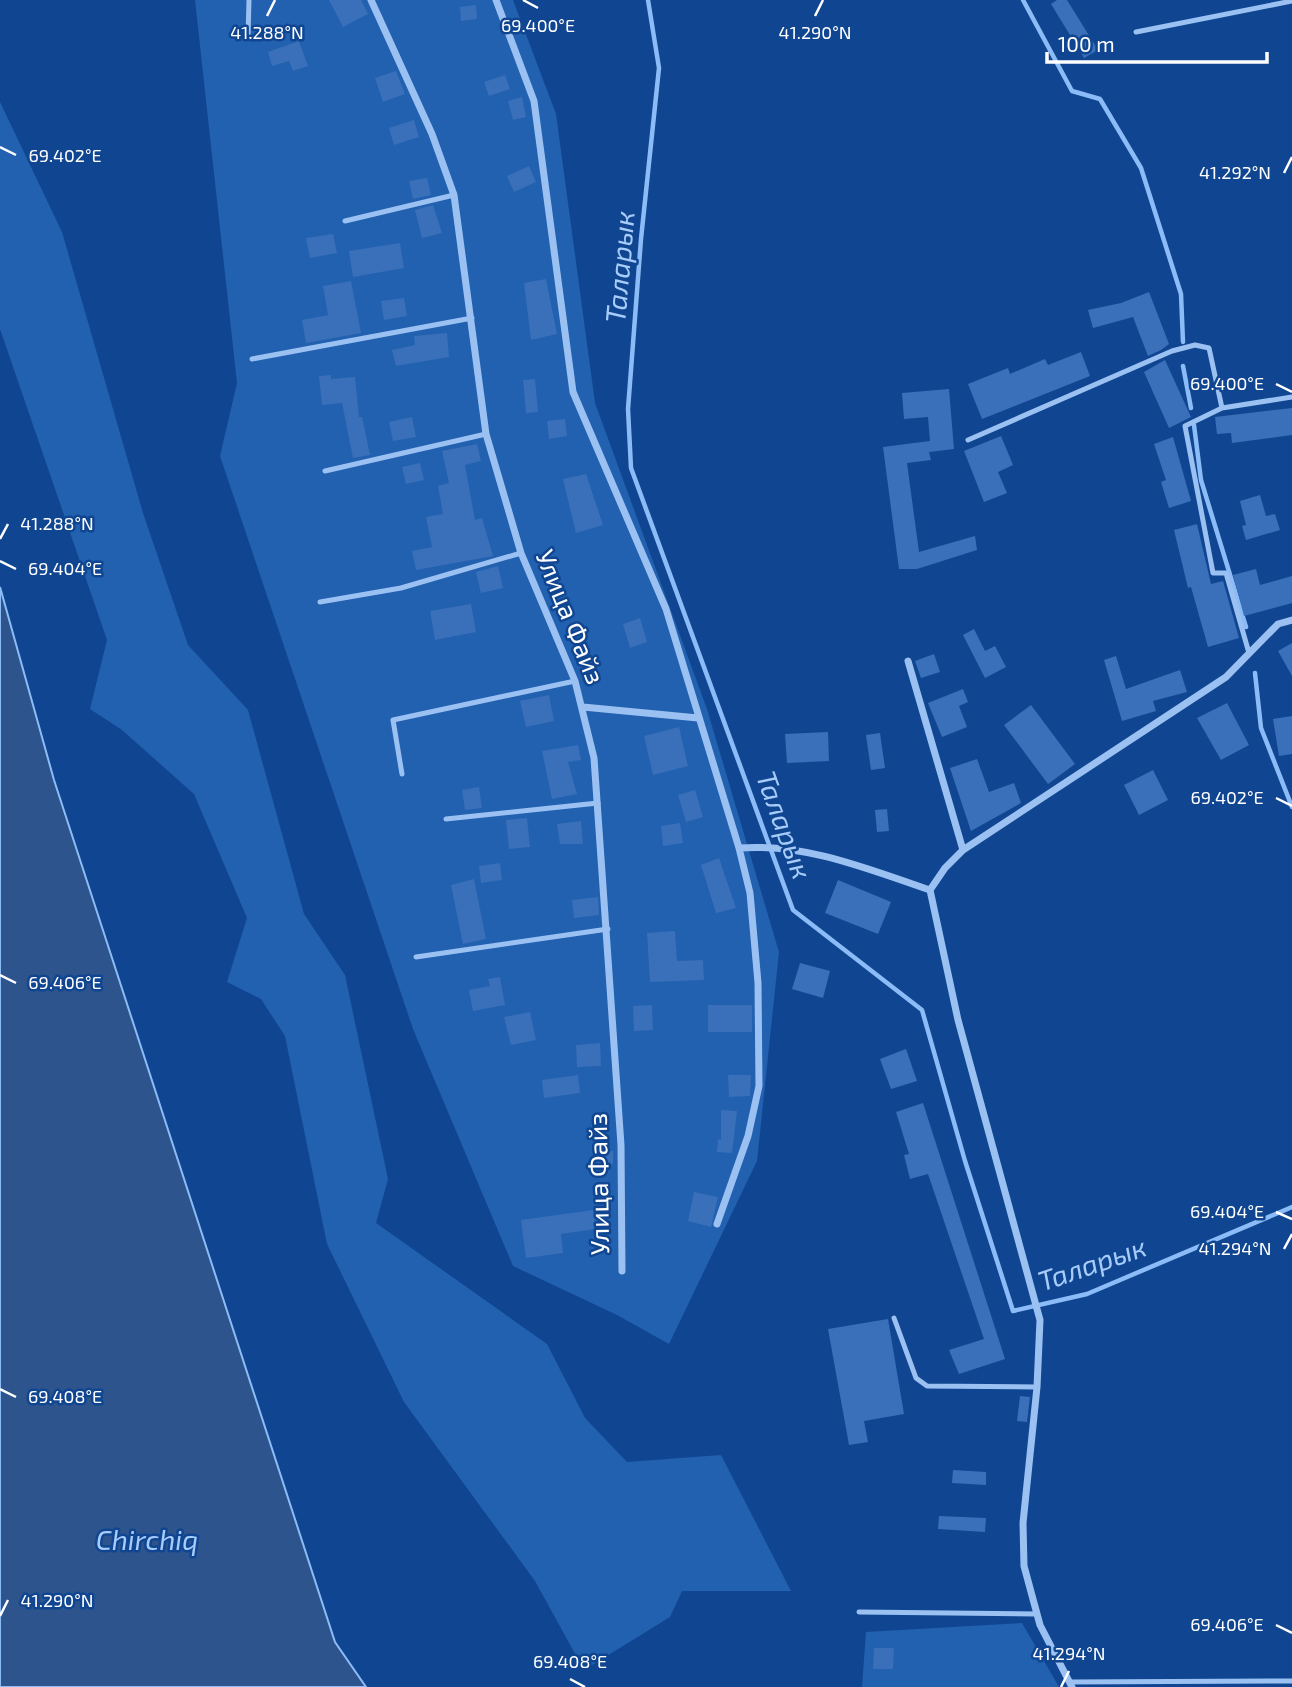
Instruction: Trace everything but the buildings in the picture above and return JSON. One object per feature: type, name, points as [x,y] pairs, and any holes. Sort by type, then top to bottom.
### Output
[{"type":"street","name":"Улица Файз","points":[[371,0],[432,134],[454,195],[486,434],[521,553],[575,681],[594,758],[621,1145],[622,1271]]},
{"type":"street","points":[[496,0],[534,101],[573,392],[666,609],[739,848],[750,893],[758,983],[759,1086],[748,1136],[717,1224]]},
{"type":"street","points":[[1070,1684],[1036,1614],[1026,1580],[1023,1538],[1037,1387],[1040,1320],[1035,1293],[958,1020],[930,890],[945,868],[963,850],[1226,677],[1278,624],[1292,620]]},
{"type":"street","points":[[908,661],[963,850]]},
{"type":"street","points":[[583,707],[698,718]]},
{"type":"street","points":[[739,848],[758,847],[828,856],[930,890]]},
{"type":"lane","points":[[248,36],[249,0]]},
{"type":"lane","points":[[1136,32],[1292,1]]},
{"type":"lane","points":[[345,221],[454,195]]},
{"type":"lane","points":[[252,359],[472,318]]},
{"type":"lane","points":[[968,440],[1172,351],[1195,345],[1209,348],[1222,408]]},
{"type":"lane","points":[[1248,653],[1226,573],[1213,573],[1185,426],[1222,408],[1292,397]]},
{"type":"lane","points":[[325,471],[486,434]]},
{"type":"lane","points":[[320,602],[401,588],[521,553]]},
{"type":"lane","points":[[402,774],[393,720],[575,681]]},
{"type":"lane","points":[[446,819],[598,803]]},
{"type":"lane","points":[[416,957],[608,929]]},
{"type":"lane","points":[[894,1318],[916,1378],[927,1386],[1037,1387]]},
{"type":"lane","points":[[859,1612],[1036,1614]]},
{"type":"lane","points":[[1070,1684],[1292,1681]]},
{"type":"shaded area","points":[[195,0],[513,0],[556,114],[595,403],[707,709],[779,952],[757,1161],[669,1344],[617,1315],[513,1266],[413,1029],[220,456],[237,383]]},
{"type":"shaded area","points":[[0,102],[62,232],[143,513],[188,645],[248,710],[304,914],[345,975],[388,1179],[376,1223],[547,1344],[585,1418],[627,1462],[721,1455],[791,1591],[682,1591],[670,1617],[584,1670],[535,1581],[404,1402],[327,1244],[285,1036],[261,999],[227,982],[247,918],[194,794],[122,730],[90,709],[107,640],[0,329]]},
{"type":"shaded area","points":[[1022,1623],[1059,1687],[862,1687],[866,1632]]},
{"type":"water","name":"Chirchiq","points":[[0,587],[54,780],[335,1642],[366,1687],[0,1687]]},
{"type":"waterway","name":"Таларык","points":[[648,0],[659,68],[641,239],[628,409],[631,468],[793,910],[922,1010],[965,1161],[1013,1311],[1087,1294],[1292,1207]]},
{"type":"waterway","points":[[1023,0],[1072,91],[1100,99],[1141,168],[1181,294],[1183,342]]},
{"type":"waterway","points":[[1183,366],[1191,408]]},
{"type":"waterway","points":[[1194,425],[1201,480],[1246,627]]},
{"type":"waterway","points":[[1255,673],[1261,728],[1292,807]]}]
